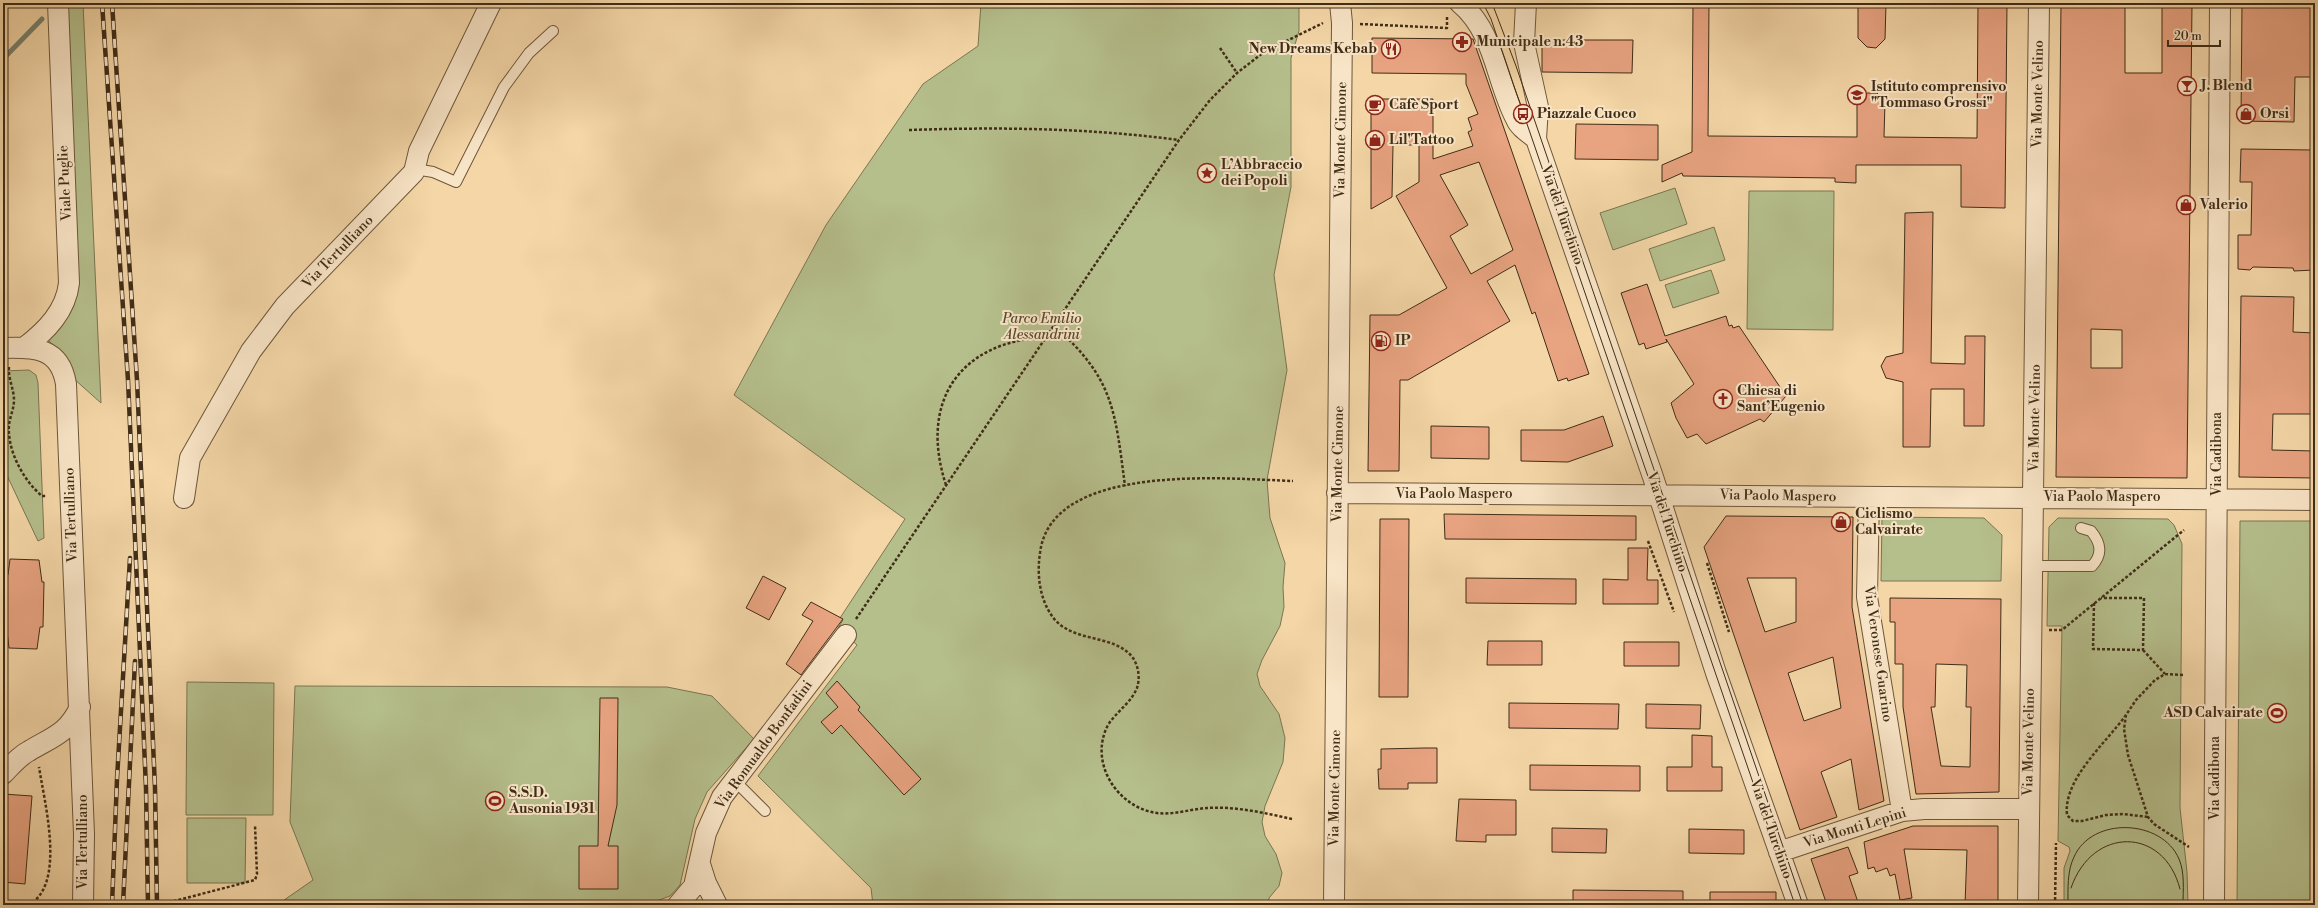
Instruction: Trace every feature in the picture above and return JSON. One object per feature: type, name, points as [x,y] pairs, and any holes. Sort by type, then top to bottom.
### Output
[{"type":"street","name":"Viale Puglie","points":[[25,347],[39,337],[56,318],[64,303],[69,283],[58,3]]},
{"type":"street","name":"Via Tertulliano","points":[[184,498],[190,458],[251,351],[285,306],[411,177],[415,169],[419,151],[491,3]]},
{"type":"street","name":"Via Monte Cimone","points":[[1334,905],[1342,23],[1340,3]]},
{"type":"street","name":"Via Monte Cimone","points":[[1342,23],[1350,6],[1355,3]]},
{"type":"street","name":"Via del Turchino","points":[[1460,3],[1466,8],[1488,43],[1516,121],[1536,139]]},
{"type":"street","name":"Via del Turchino","points":[[1526,3],[1524,43],[1538,106],[1536,139],[1658,495],[1716,673],[1798,905]]},
{"type":"street","name":"Via Monte Velino","points":[[2028,905],[2039,3]]},
{"type":"street","name":"Via Cadibona","points":[[2214,905],[2220,3]]},
{"type":"street","name":"Via Tertulliano","points":[[6,357],[25,347],[40,349],[50,354],[61,367],[66,384],[80,706],[84,834],[83,905]]},
{"type":"street","name":"Via Paolo Maspero","points":[[1338,493],[2217,498],[2315,500]]},
{"type":"street","name":"Via Veronese Guarino","points":[[1869,497],[1867,597],[1902,811]]},
{"type":"street","name":"Via Romualdo Bonfadini","points":[[678,905],[694,886],[710,819],[722,797],[846,635]]},
{"type":"street","name":"Via Tertulliano","points":[[3,774],[28,751],[54,738],[63,731],[72,723],[80,706]]},
{"type":"street","name":"Via Monti Lepini","points":[[1779,852],[1902,811],[1924,809],[2028,809]]},
{"type":"street","points":[[700,864],[706,883],[717,905]]},
{"type":"lane","points":[[415,169],[433,172],[456,182],[504,87],[529,53],[553,31]]},
{"type":"lane","points":[[2031,566],[2092,566],[2099,556],[2098,541],[2091,531],[2081,528]]},
{"type":"lane","points":[[734,781],[766,811]]},
{"type":"path","points":[[846,635],[1179,140],[1210,100],[1237,72],[1264,52],[1321,23],[1447,28]]},
{"type":"path","points":[[1220,48],[1237,72]]},
{"type":"path","points":[[909,130],[1047,130],[1146,136],[1179,140]]},
{"type":"path","points":[[1054,326],[1080,351],[1106,390],[1116,420],[1125,486]]},
{"type":"path","points":[[946,486],[939,464],[937,426],[950,386],[962,371],[977,358],[994,347],[1012,341],[1046,337]]},
{"type":"path","points":[[6,357],[14,399],[9,424],[12,450],[20,468],[34,489],[42,496],[46,496]]},
{"type":"path","points":[[1292,819],[1252,811],[1210,808],[1171,813],[1157,813],[1131,804],[1120,795],[1105,771],[1102,753],[1104,736],[1108,725],[1137,688],[1139,677],[1137,666],[1133,657],[1123,649],[1113,644],[1080,636],[1063,627],[1052,616],[1045,605],[1041,592],[1039,562],[1044,535],[1060,514],[1088,496],[1158,479],[1293,481]]},
{"type":"path","points":[[2062,630],[2184,530]]},
{"type":"path","points":[[1648,541],[1674,612]]},
{"type":"path","points":[[1706,563],[1729,632]]},
{"type":"path","points":[[2101,598],[2144,598],[2143,650],[2165,674]]},
{"type":"path","points":[[2094,603],[2093,649],[2143,650]]},
{"type":"path","points":[[2148,817],[2123,814],[2106,815],[2082,821],[2073,820],[2067,815],[2066,804],[2081,769],[2126,715],[2136,700],[2155,680],[2165,674],[2183,675]]},
{"type":"path","points":[[2126,715],[2124,729],[2128,755],[2148,817],[2154,824],[2189,847]]},
{"type":"path","points":[[28,905],[41,892],[51,866],[50,837],[39,766]]},
{"type":"path","points":[[159,905],[248,883],[256,877],[255,825]]},
{"type":"path","points":[[2055,905],[2056,843]]},
{"type":"green space","points":[[64,3],[83,3],[101,403],[73,378],[66,357],[48,340],[62,319]]},
{"type":"green space","name":"Parco Emilio Alessandrini","points":[[981,3],[1299,3],[1299,31],[1291,58],[1291,187],[1274,275],[1287,370],[1267,480],[1270,518],[1285,563],[1283,587],[1284,607],[1280,626],[1262,660],[1257,674],[1260,686],[1279,714],[1285,738],[1283,762],[1265,806],[1262,822],[1265,836],[1276,854],[1282,873],[1279,886],[1269,898],[1269,905],[873,905],[871,888],[758,776],[857,645],[838,628],[843,620],[840,618],[905,519],[734,395],[826,225],[923,84],[978,46]]},
{"type":"green space","points":[[1675,188],[1687,224],[1613,250],[1600,213]]},
{"type":"green space","points":[[1749,191],[1834,191],[1833,330],[1747,329]]},
{"type":"green space","points":[[1714,227],[1725,260],[1660,281],[1649,249]]},
{"type":"green space","points":[[1711,270],[1719,293],[1673,308],[1665,285]]},
{"type":"green space","points":[[29,370],[36,375],[38,383],[44,538],[38,541],[3,467],[3,371]]},
{"type":"green space","points":[[1882,517],[1984,518],[2002,535],[2001,581],[1881,581]]},
{"type":"green space","points":[[2058,518],[2168,519],[2174,525],[2182,544],[2180,808],[2187,872],[2188,905],[2064,905],[2064,868],[2070,851],[2069,847],[2058,841],[2062,626],[2047,626],[2049,527]]},
{"type":"green space","name":"ASD Calvairate","points":[[2240,521],[2315,521],[2315,905],[2237,905]]},
{"type":"green space","points":[[187,682],[274,683],[273,815],[186,815]]},
{"type":"green space","name":"S.S.D. Ausonia 1931","points":[[295,686],[667,687],[712,696],[754,739],[707,792],[695,819],[680,885],[670,896],[646,905],[277,905],[313,880],[290,822]]},
{"type":"green space","points":[[187,818],[246,818],[245,883],[187,883]]},
{"type":"building","points":[[1693,3],[1709,3],[1708,136],[1857,137],[1857,102],[1867,93],[1877,93],[1885,102],[1884,137],[1977,138],[1978,3],[2007,3],[2005,208],[1961,207],[1961,165],[1856,165],[1856,183],[1835,182],[1835,178],[1683,176],[1682,173],[1662,182],[1662,165],[1692,152]]},
{"type":"building","points":[[1858,3],[1886,3],[1885,39],[1876,48],[1867,47],[1858,38]]},
{"type":"building","points":[[2061,3],[2125,3],[2125,73],[2162,73],[2162,3],[2192,3],[2187,478],[2056,477]],"holes":[[[2091,329],[2122,330],[2122,368],[2091,368]]]},
{"type":"building","points":[[2242,3],[2315,3],[2315,77],[2295,77],[2294,122],[2241,121]]},
{"type":"building","points":[[1372,38],[1473,39],[1589,374],[1568,381],[1567,378],[1558,381],[1535,312],[1532,314],[1515,265],[1487,281],[1510,321],[1408,380],[1400,380],[1399,471],[1368,471],[1370,315],[1399,315],[1447,288],[1396,196],[1419,182],[1419,145],[1393,145],[1392,197],[1371,209],[1371,99],[1433,99],[1433,159],[1473,146],[1468,132],[1472,130],[1468,118],[1478,114],[1466,84],[1466,74],[1372,73]],"holes":[[[1479,162],[1513,250],[1471,274],[1450,236],[1468,225],[1440,175]]]},
{"type":"building","points":[[1542,40],[1633,40],[1632,73],[1542,72]]},
{"type":"building","points":[[1576,124],[1658,125],[1658,160],[1575,159]]},
{"type":"building","points":[[2241,149],[2312,150],[2311,196],[2313,196],[2314,270],[2294,271],[2293,268],[2253,267],[2250,270],[2238,269],[2238,235],[2251,235],[2252,182],[2240,182]]},
{"type":"building","points":[[1933,212],[1931,363],[1965,364],[1965,336],[1985,336],[1984,426],[1964,426],[1964,389],[1931,389],[1930,447],[1903,447],[1903,382],[1886,378],[1881,366],[1886,357],[1903,353],[1905,213]]},
{"type":"building","points":[[1647,284],[1665,336],[1726,316],[1729,326],[1732,325],[1733,328],[1739,326],[1786,396],[1764,422],[1760,419],[1706,444],[1697,434],[1687,438],[1676,418],[1671,403],[1694,384],[1666,339],[1667,342],[1646,349],[1644,343],[1639,345],[1621,293]]},
{"type":"building","points":[[2241,296],[2294,297],[2293,332],[2315,333],[2315,414],[2273,414],[2272,450],[2315,451],[2315,478],[2239,477]]},
{"type":"building","points":[[1603,416],[1613,446],[1568,462],[1521,461],[1521,430],[1564,430]]},
{"type":"building","points":[[1431,426],[1489,427],[1489,459],[1431,458]]},
{"type":"building","points":[[1444,514],[1636,516],[1636,540],[1445,539]]},
{"type":"building","points":[[1726,516],[1853,517],[1852,607],[1884,801],[1859,810],[1851,759],[1821,772],[1837,817],[1800,830],[1704,547]],"holes":[[[1747,578],[1796,578],[1796,622],[1765,632]],[[1833,657],[1841,708],[1804,721],[1788,673]]]},
{"type":"building","points":[[1380,519],[1409,519],[1408,697],[1379,697]]},
{"type":"building","points":[[1628,548],[1648,548],[1647,580],[1658,580],[1658,604],[1603,604],[1603,579],[1628,580]]},
{"type":"building","points":[[10,559],[39,560],[42,582],[44,582],[43,627],[40,627],[37,649],[9,648],[7,631],[3,631],[3,575],[8,575]]},
{"type":"building","points":[[763,576],[786,588],[769,620],[746,608]]},
{"type":"building","points":[[1466,578],[1576,579],[1576,604],[1466,603]]},
{"type":"building","points":[[1890,598],[2001,599],[1999,792],[1916,794],[1903,707],[1903,664],[1895,664],[1895,622],[1890,622]],"holes":[[[1936,664],[1967,665],[1966,707],[1971,707],[1970,767],[1941,766],[1931,707],[1935,707]]]},
{"type":"building","points":[[811,602],[843,619],[801,675],[786,664],[813,621],[802,615]]},
{"type":"building","points":[[1488,641],[1542,641],[1542,665],[1487,665]]},
{"type":"building","points":[[1624,642],[1679,642],[1679,666],[1624,666]]},
{"type":"building","points":[[837,681],[860,707],[858,710],[921,779],[904,795],[841,725],[832,734],[821,722],[838,707],[826,693]]},
{"type":"building","points":[[600,698],[618,698],[617,805],[608,846],[618,846],[618,889],[579,889],[579,846],[598,846]]},
{"type":"building","points":[[1509,703],[1619,704],[1618,729],[1509,728]]},
{"type":"building","points":[[1646,704],[1701,705],[1700,729],[1646,728]]},
{"type":"building","points":[[1692,735],[1712,736],[1712,767],[1722,767],[1722,791],[1667,791],[1667,767],[1692,767]]},
{"type":"building","points":[[1437,748],[1437,783],[1408,783],[1408,789],[1379,789],[1378,769],[1381,769],[1381,749]]},
{"type":"building","points":[[1530,765],[1640,766],[1640,791],[1530,790]]},
{"type":"building","points":[[3,794],[32,796],[25,884],[3,882]]},
{"type":"building","points":[[1459,799],[1516,800],[1516,835],[1486,835],[1486,842],[1456,841]]},
{"type":"building","points":[[1913,826],[1998,826],[1998,905],[1965,905],[1967,850],[1904,849],[1912,898],[1900,900],[1895,874],[1890,876],[1887,868],[1876,872],[1874,867],[1868,869],[1864,842]]},
{"type":"building","points":[[1552,828],[1607,829],[1606,853],[1552,852]]},
{"type":"building","points":[[1689,829],[1744,830],[1744,854],[1689,853]]},
{"type":"building","points":[[1848,847],[1858,873],[1849,876],[1859,905],[1827,905],[1811,859]]},
{"type":"building","points":[[1573,890],[1683,891],[1683,905],[1573,905]]},
{"type":"building","points":[[1710,892],[1776,892],[1776,905],[1710,905]]},
{"type":"waterway","points":[[3,59],[42,19]]},
{"type":"tram line","points":[[1483,3],[1491,19],[1795,905]]},
{"type":"tram line","points":[[1492,3],[1516,66],[1803,905]]},
{"type":"tram line","points":[[2068,905],[2068,880],[2070,868],[2074,857],[2083,844],[2096,834],[2111,829],[2127,828],[2143,830],[2158,836],[2170,846],[2181,864],[2183,905]]},
{"type":"tram line","points":[[2071,888],[2081,868],[2095,853],[2110,844],[2127,842],[2144,845],[2159,854],[2172,868],[2180,889]]},
{"type":"railway","points":[[102,3],[128,380],[146,788],[148,905]]},
{"type":"railway","points":[[112,3],[137,380],[155,788],[157,905]]},
{"type":"railway","points":[[112,905],[117,779],[130,558]]},
{"type":"railway","points":[[123,905],[135,661]]},
{"type":"place","name":"Municipale n.43","points":[[1462,42]]},
{"type":"place","name":"New Dreams Kebab","points":[[1391,49]]},
{"type":"place","name":"J. Blend","points":[[2187,86]]},
{"type":"place","name":"Istituto comprensivo \"Tommaso Grossi\"","points":[[1857,95]]},
{"type":"place","name":"Cafè Sport","points":[[1375,105]]},
{"type":"place","name":"Piazzale Cuoco","points":[[1523,114]]},
{"type":"place","name":"Orsi","points":[[2246,114]]},
{"type":"place","name":"Lil'Tattoo","points":[[1375,140]]},
{"type":"place","name":"L’Abbraccio dei Popoli","points":[[1207,173]]},
{"type":"place","name":"Valerio","points":[[2186,205]]},
{"type":"place","name":"IP","points":[[1381,341]]},
{"type":"place","name":"Chiesa di Sant’Eugenio","points":[[1723,399]]},
{"type":"place","name":"Ciclismo Calvairate","points":[[1841,522]]},
{"type":"place","name":"ASD Calvairate","points":[[2277,713]]},
{"type":"place","name":"S.S.D. Ausonia 1931","points":[[495,801]]}]
